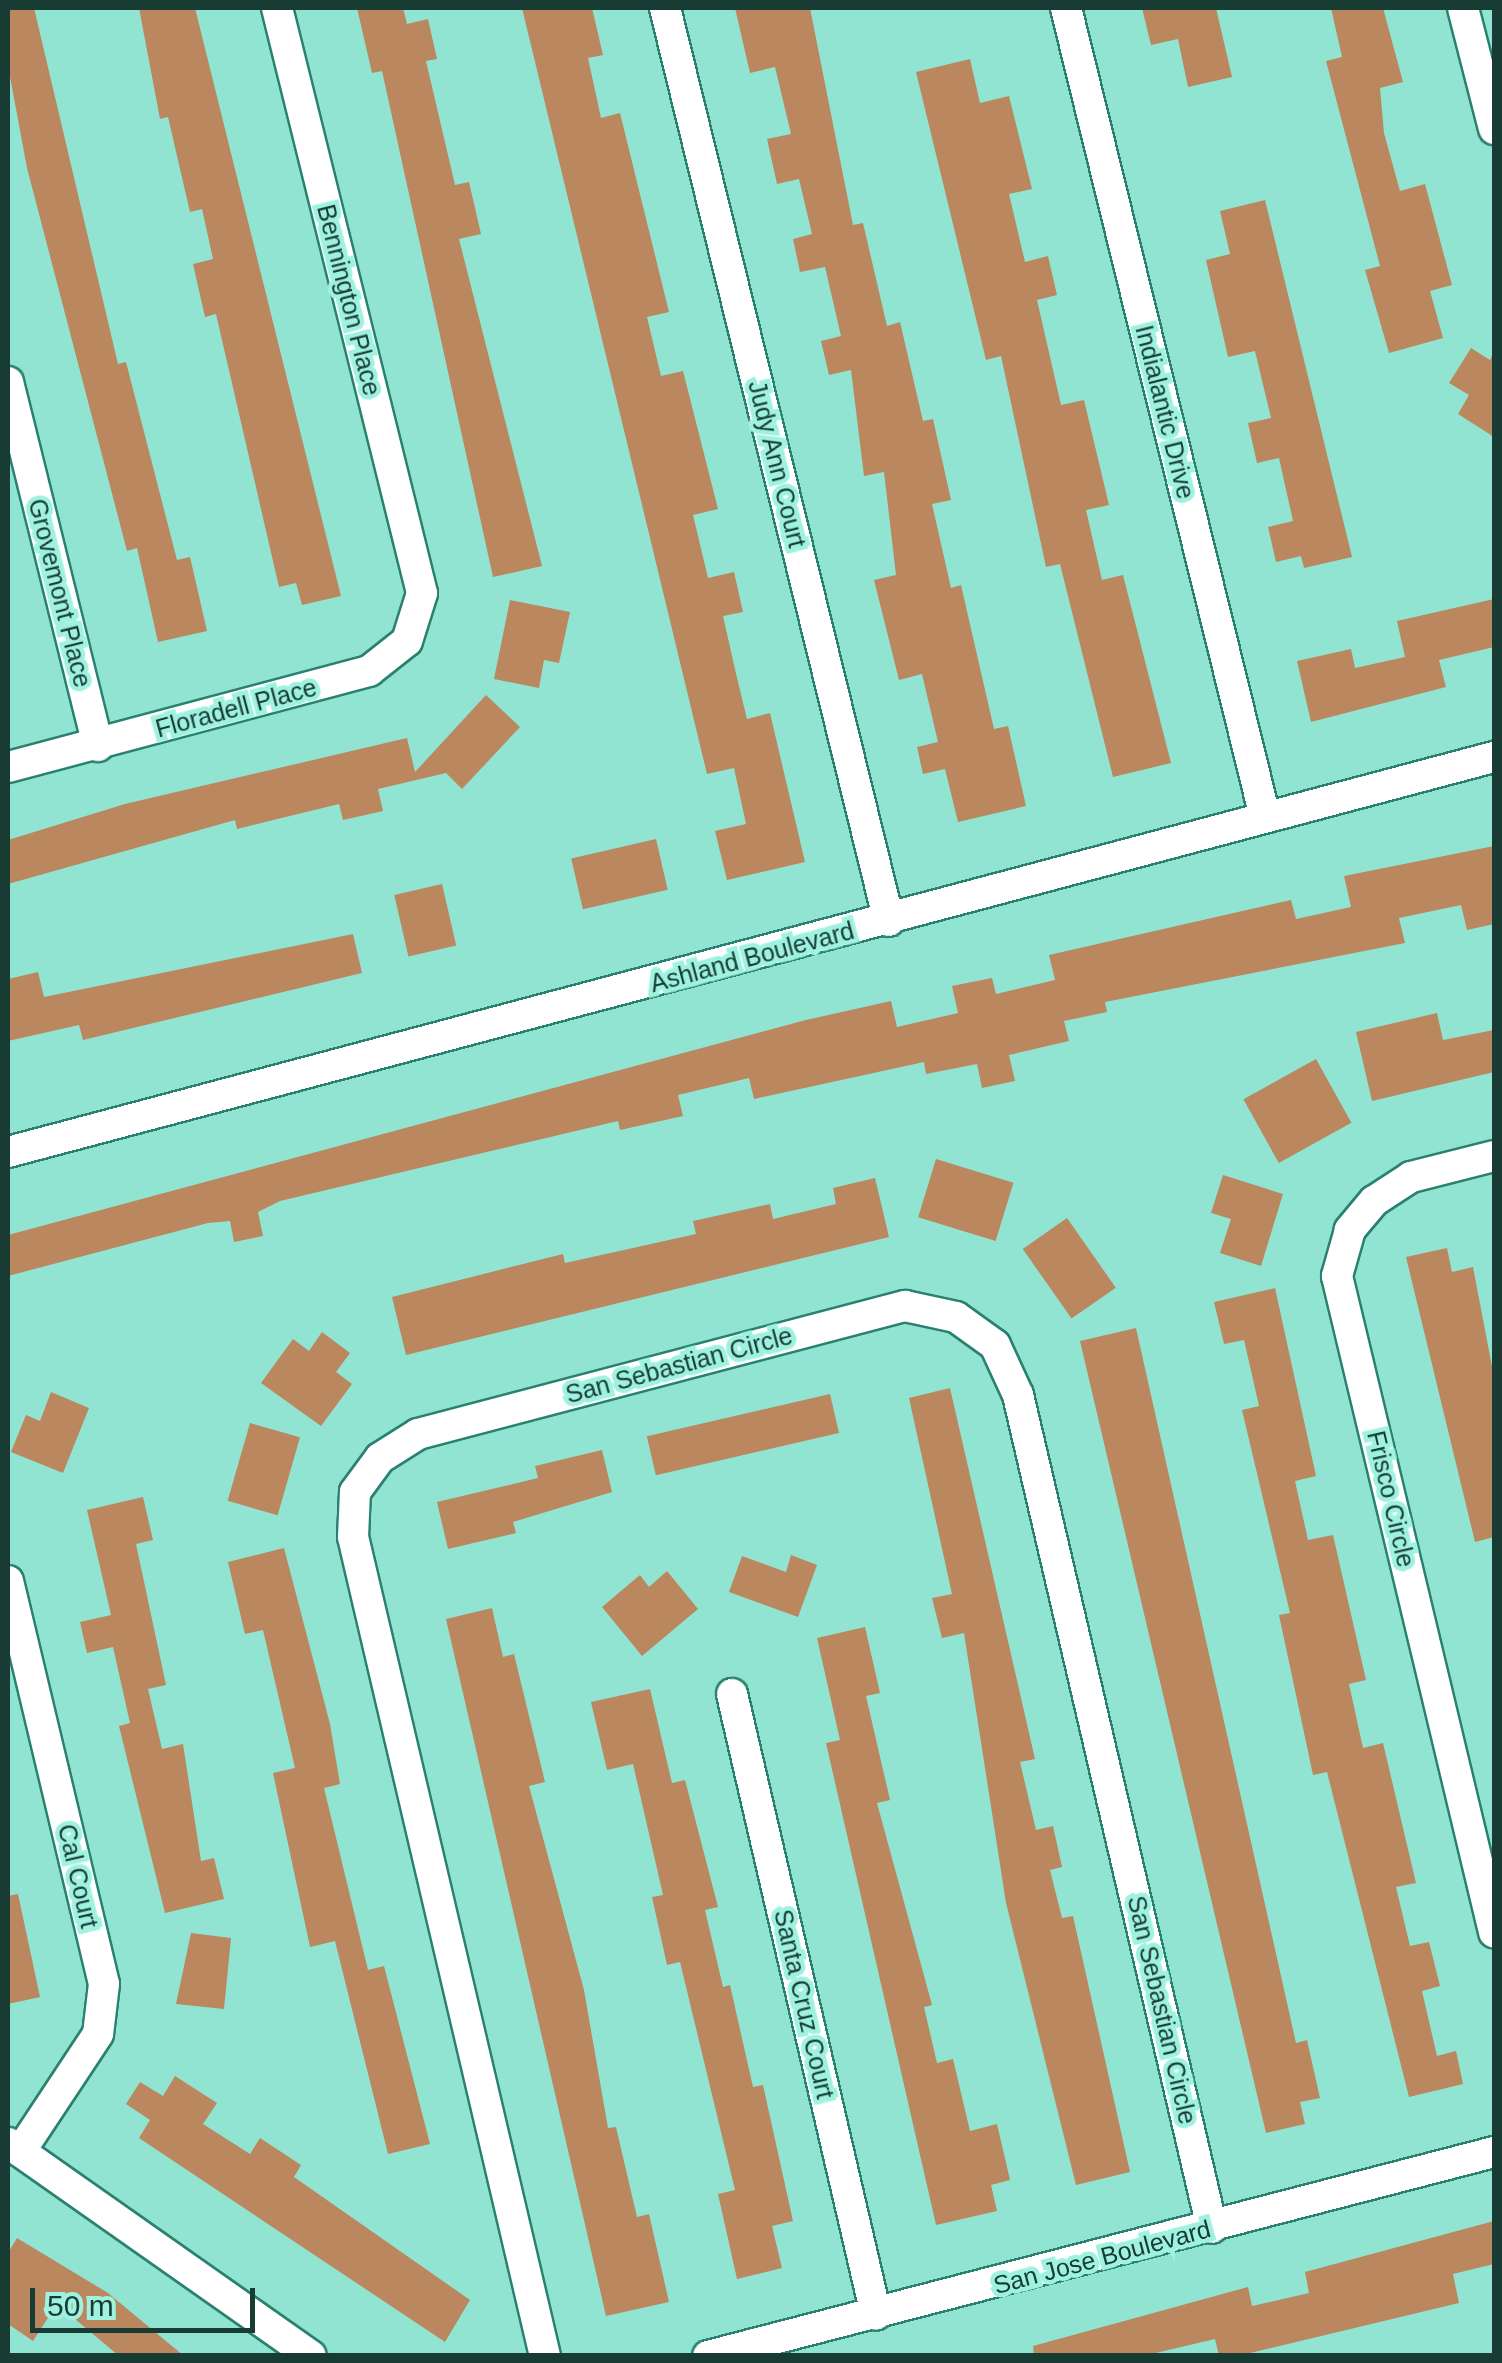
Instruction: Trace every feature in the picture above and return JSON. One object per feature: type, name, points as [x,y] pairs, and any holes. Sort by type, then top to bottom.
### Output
[{"type":"street","name":"Bennington Place","points":[[276,8],[422,593]]},
{"type":"street","name":"Judy Ann Court","points":[[665,8],[889,921]]},
{"type":"street","name":"Indialantic Drive","points":[[1066,8],[1264,817]]},
{"type":"street","points":[[1463,8],[1494,129]]},
{"type":"street","name":"Grovemont Place","points":[[8,382],[98,746]]},
{"type":"street","name":"Floradell Place","points":[[8,767],[369,671],[407,641],[422,593]]},
{"type":"street","name":"Ashland Boulevard","points":[[8,1152],[889,921],[1494,757]]},
{"type":"street","name":"Frisco Circle","points":[[1494,1156],[1411,1177],[1374,1201],[1350,1230],[1337,1276],[1494,1932]]},
{"type":"street","name":"San Sebastian Circle","points":[[545,2356],[353,1537],[355,1492],[380,1458],[418,1434],[906,1306],[956,1317],[994,1345],[1018,1394],[1212,2228]]},
{"type":"street","name":"Cal Court","points":[[8,1581],[104,1984],[98,2034],[14,2147]]},
{"type":"street","name":"Santa Cruz Court","points":[[732,1694],[876,2315]]},
{"type":"street","points":[[14,2147],[311,2356]]},
{"type":"street","name":"San Jose Boulevard","points":[[708,2356],[1494,2152]]},
{"type":"building","points":[[8,8],[34,8],[118,364],[126,362],[177,560],[190,557],[207,631],[158,642],[137,548],[127,551],[27,168],[8,66]]},
{"type":"building","points":[[139,8],[195,8],[341,596],[302,605],[296,583],[279,587],[216,314],[205,317],[193,264],[213,259],[202,209],[190,212],[168,117],[160,119]]},
{"type":"building","points":[[357,8],[403,8],[407,24],[428,19],[437,59],[426,61],[455,185],[469,182],[481,234],[459,239],[542,566],[493,577],[382,71],[372,73]]},
{"type":"building","points":[[522,8],[592,8],[603,55],[588,58],[601,118],[620,113],[669,312],[647,317],[661,376],[683,371],[718,509],[693,515],[708,578],[734,572],[743,612],[723,616],[747,719],[770,713],[805,862],[727,880],[715,831],[746,824],[734,768],[707,774]]},
{"type":"building","points":[[735,8],[810,8],[853,225],[863,223],[887,326],[900,322],[923,421],[933,419],[951,500],[932,504],[951,588],[961,585],[994,729],[1008,726],[1026,806],[958,822],[945,769],[923,774],[917,747],[938,742],[922,674],[899,680],[874,580],[896,575],[884,472],[864,476],[851,370],[829,375],[821,341],[841,336],[825,267],[800,272],[793,239],[812,234],[799,179],[777,184],[767,139],[791,134],[775,67],[750,73]]},
{"type":"building","points":[[1142,8],[1216,8],[1232,77],[1188,87],[1178,39],[1151,45]]},
{"type":"building","points":[[1331,8],[1383,8],[1403,82],[1380,88],[1384,133],[1400,191],[1425,184],[1452,285],[1430,291],[1443,338],[1389,353],[1365,270],[1380,266],[1326,61],[1342,57]]},
{"type":"building","points":[[970,59],[980,103],[1009,96],[1032,189],[1009,194],[1025,262],[1048,256],[1057,295],[1037,300],[1061,405],[1084,400],[1109,505],[1086,510],[1102,580],[1123,575],[1171,763],[1113,777],[1060,564],[1046,567],[1001,356],[986,360],[916,72]]},
{"type":"building","points":[[1265,200],[1352,557],[1304,568],[1301,556],[1276,562],[1268,527],[1293,521],[1279,458],[1257,463],[1248,423],[1271,418],[1255,351],[1228,357],[1206,260],[1230,254],[1220,211]]},
{"type":"building","points":[[1471,348],[1490,360],[1494,352],[1494,437],[1458,414],[1469,395],[1449,383]]},
{"type":"building","points":[[1494,599],[1494,647],[1439,660],[1446,687],[1311,722],[1297,661],[1351,649],[1355,668],[1405,657],[1397,621]]},
{"type":"building","points":[[510,600],[570,612],[559,663],[544,660],[539,688],[494,679]]},
{"type":"building","points":[[486,695],[520,727],[462,789],[446,773],[378,789],[383,811],[343,820],[339,804],[237,829],[235,820],[8,884],[8,840],[125,804],[407,738],[415,772]]},
{"type":"building","points":[[656,839],[668,890],[583,909],[571,859]]},
{"type":"building","points":[[1494,846],[1494,924],[1467,930],[1461,905],[1399,918],[1405,943],[1105,1002],[1107,1012],[1064,1021],[1069,1041],[1009,1055],[1015,1081],[982,1088],[977,1064],[926,1074],[924,1062],[754,1099],[749,1078],[678,1095],[683,1116],[620,1130],[618,1121],[280,1201],[258,1212],[263,1236],[234,1242],[230,1221],[208,1223],[8,1276],[8,1235],[806,1020],[891,1001],[897,1027],[958,1013],[952,986],[992,978],[996,994],[1055,980],[1049,955],[1291,900],[1296,919],[1351,907],[1344,876]]},
{"type":"building","points":[[442,884],[456,945],[408,956],[394,895]]},
{"type":"building","points":[[353,934],[362,973],[83,1040],[79,1025],[8,1041],[8,979],[38,972],[44,997]]},
{"type":"building","points":[[1437,1013],[1443,1040],[1494,1030],[1494,1072],[1372,1101],[1356,1032]]},
{"type":"building","points":[[1316,1059],[1351,1123],[1279,1163],[1243,1099]]},
{"type":"building","points":[[936,1159],[1013,1183],[996,1241],[918,1217]]},
{"type":"building","points":[[1223,1175],[1283,1194],[1261,1266],[1220,1253],[1231,1219],[1211,1213]]},
{"type":"building","points":[[875,1178],[889,1237],[406,1355],[392,1297],[563,1254],[565,1263],[696,1234],[693,1221],[770,1204],[773,1219],[836,1204],[833,1188]]},
{"type":"building","points":[[1067,1218],[1116,1288],[1072,1319],[1023,1249]]},
{"type":"building","points":[[1447,1248],[1452,1272],[1473,1267],[1494,1377],[1494,1537],[1475,1542],[1406,1257]]},
{"type":"building","points":[[1275,1288],[1316,1476],[1295,1481],[1308,1540],[1333,1535],[1366,1680],[1349,1684],[1363,1748],[1383,1743],[1416,1883],[1396,1887],[1410,1946],[1429,1942],[1440,1986],[1422,1991],[1437,2056],[1456,2051],[1463,2084],[1409,2097],[1327,1772],[1313,1775],[1279,1615],[1290,1613],[1242,1410],[1259,1406],[1244,1340],[1224,1344],[1214,1302]]},
{"type":"building","points":[[1136,1328],[1296,2043],[1307,2040],[1320,2098],[1300,2102],[1305,2124],[1266,2133],[1080,1341]]},
{"type":"building","points":[[322,1332],[350,1353],[336,1372],[352,1384],[321,1426],[261,1383],[293,1339],[309,1351]]},
{"type":"building","points":[[950,1388],[1035,1759],[1020,1762],[1036,1830],[1053,1826],[1062,1867],[1050,1870],[1062,1918],[1073,1916],[1130,2172],[1076,2185],[1006,1903],[964,1633],[942,1638],[932,1598],[952,1594],[909,1398]]},
{"type":"building","points":[[51,1392],[89,1408],[63,1473],[11,1452],[26,1415],[40,1421]]},
{"type":"building","points":[[830,1394],[839,1433],[656,1475],[647,1436]]},
{"type":"building","points":[[250,1423],[300,1437],[278,1515],[228,1501]]},
{"type":"building","points":[[602,1450],[612,1492],[513,1522],[516,1533],[448,1549],[437,1502],[538,1478],[535,1466]]},
{"type":"building","points":[[143,1497],[153,1540],[136,1544],[166,1685],[148,1689],[162,1749],[183,1744],[201,1861],[214,1858],[224,1899],[165,1913],[119,1726],[130,1723],[113,1647],[87,1653],[80,1622],[111,1615],[87,1510]]},
{"type":"building","points":[[284,1548],[330,1724],[340,1784],[324,1788],[368,1970],[384,1966],[430,2144],[388,2154],[335,1941],[310,1947],[273,1773],[295,1768],[263,1630],[245,1634],[228,1562]]},
{"type":"building","points":[[791,1555],[817,1565],[798,1617],[729,1592],[742,1556],[786,1572]]},
{"type":"building","points":[[667,1571],[698,1609],[642,1656],[602,1607],[640,1575],[649,1587]]},
{"type":"building","points":[[492,1608],[503,1657],[514,1654],[545,1782],[529,1786],[584,1990],[608,2128],[616,2127],[637,2217],[649,2214],[669,2302],[606,2316],[446,1619]]},
{"type":"building","points":[[865,1627],[880,1693],[866,1696],[890,1800],[877,1803],[932,2005],[924,2007],[937,2063],[953,2059],[970,2131],[997,2124],[1010,2180],[991,2185],[997,2211],[936,2225],[826,1743],[840,1740],[817,1638]]},
{"type":"building","points":[[650,1689],[672,1783],[685,1780],[718,1907],[705,1910],[723,1987],[730,1985],[753,2087],[763,2085],[793,2221],[772,2226],[782,2268],[737,2279],[718,2194],[735,2190],[680,1962],[667,1965],[652,1897],[663,1895],[633,1764],[607,1770],[591,1702]]},
{"type":"building","points":[[18,1894],[40,1997],[8,2004],[8,1896]]},
{"type":"building","points":[[191,1933],[231,1938],[224,2009],[176,2004]]},
{"type":"building","points":[[175,2076],[217,2103],[203,2124],[250,2154],[260,2138],[301,2165],[294,2177],[470,2300],[445,2342],[139,2138],[150,2120],[126,2104],[140,2082],[163,2096]]},
{"type":"building","points":[[1494,2221],[1494,2264],[1453,2274],[1459,2303],[1238,2356],[1219,2356],[1215,2339],[1143,2356],[1034,2356],[1033,2346],[1248,2287],[1252,2306],[1309,2293],[1305,2272]]},
{"type":"building","points":[[17,2238],[108,2293],[184,2356],[119,2356],[57,2304],[33,2341],[8,2324],[8,2253]]}]
